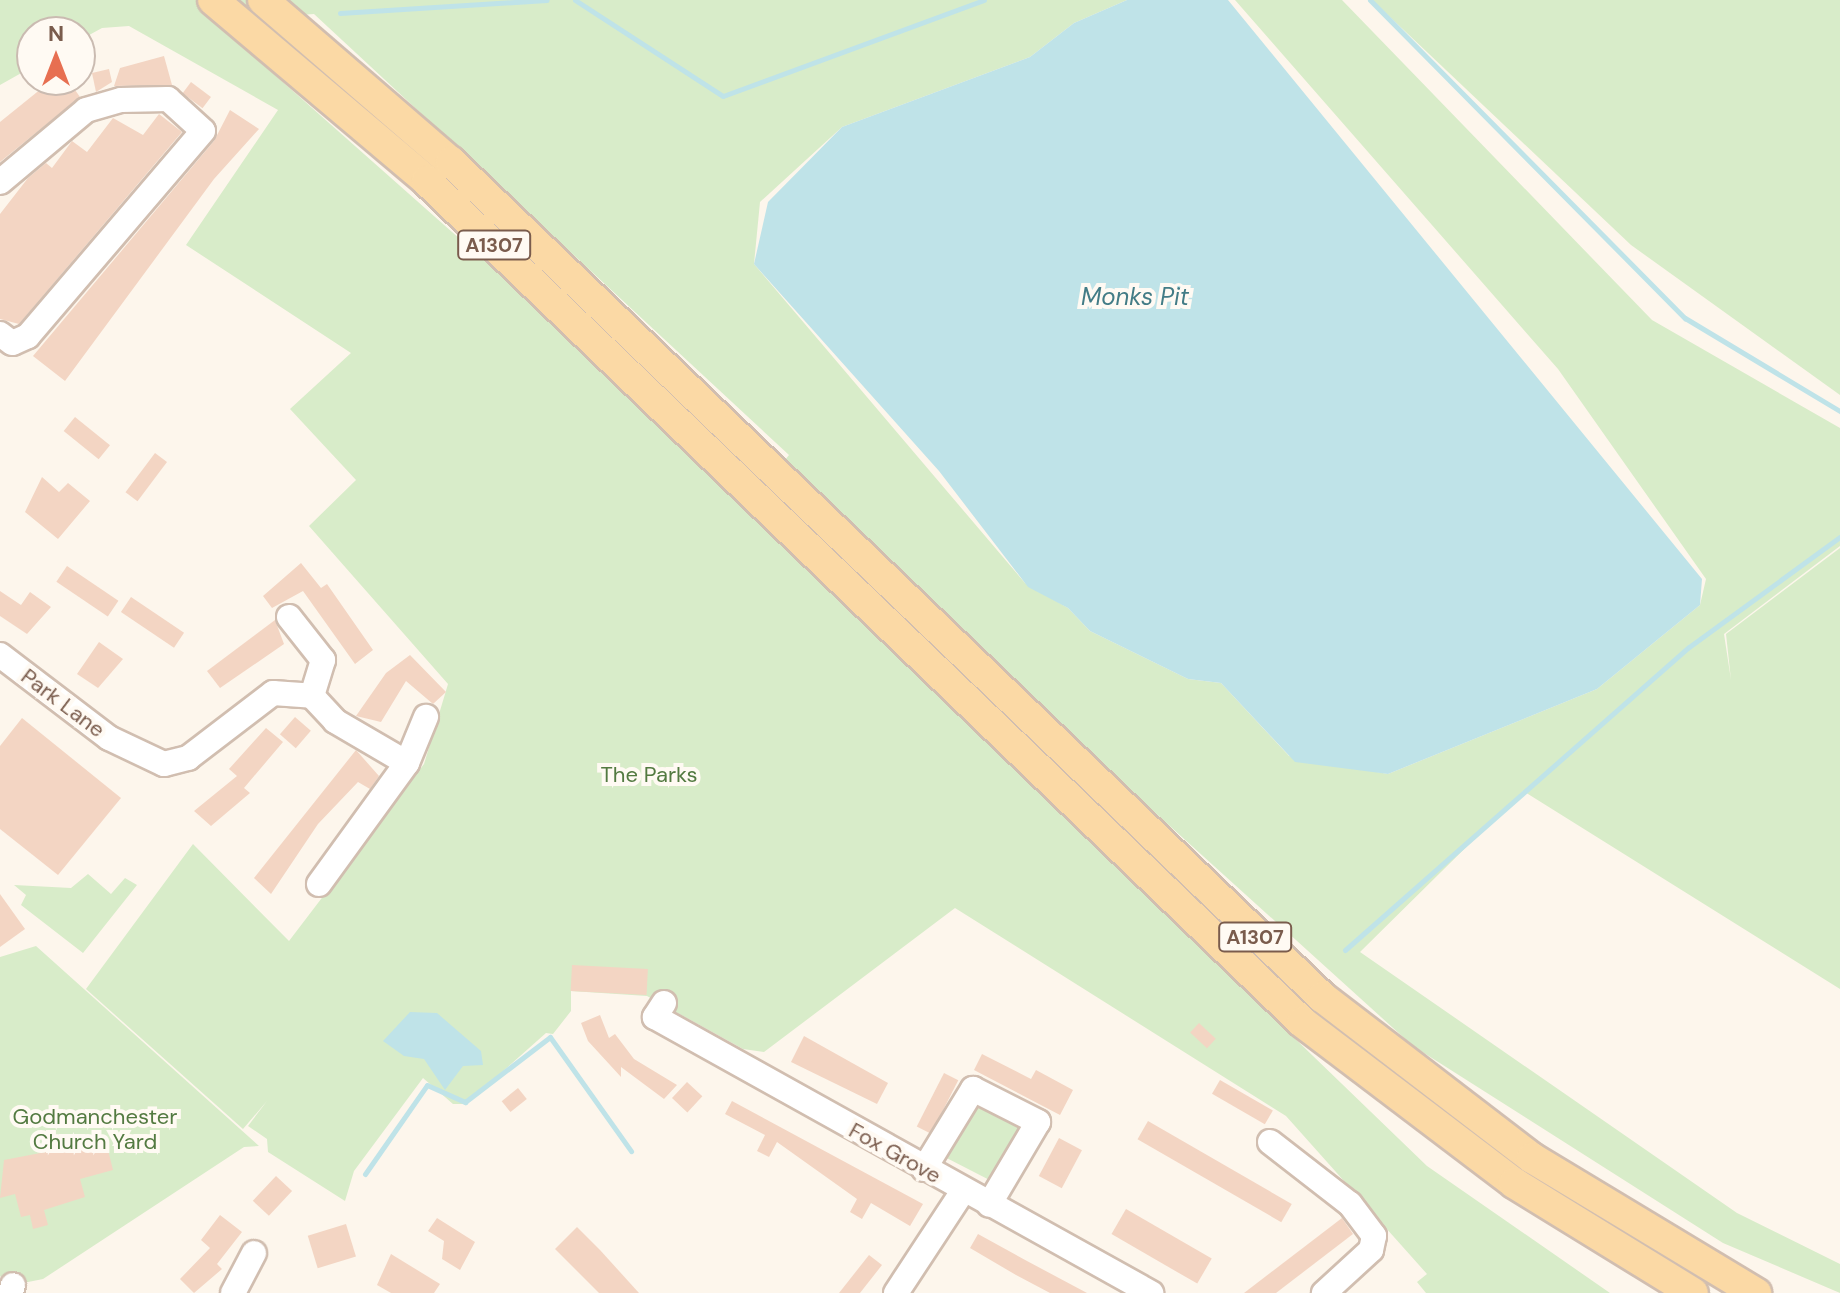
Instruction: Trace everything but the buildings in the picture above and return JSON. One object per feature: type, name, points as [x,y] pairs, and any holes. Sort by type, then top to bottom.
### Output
[{"type":"main road","name":"A1307","points":[[213,0],[427,181],[773,493]]},
{"type":"main road","name":"A1307","points":[[263,0],[451,162],[773,493],[1302,1022],[1514,1183],[1693,1293]]},
{"type":"main road","name":"A1307","points":[[802,522],[1322,997],[1532,1158],[1756,1293]]},
{"type":"street","points":[[0,182],[86,110],[121,100],[168,99],[203,131],[28,336],[12,343],[0,334]]},
{"type":"street","points":[[289,617],[323,660],[312,696],[335,721],[407,763]]},
{"type":"street","name":"Park Lane","points":[[0,655],[127,750],[164,764],[188,758],[273,693],[312,696]]},
{"type":"street","points":[[319,884],[407,763],[426,717]]},
{"type":"street","name":"Fox Grove","points":[[664,1003],[655,1017],[1151,1293]]},
{"type":"street","points":[[924,1169],[973,1089],[1038,1122],[989,1205]]},
{"type":"street","points":[[1270,1142],[1350,1204],[1374,1236],[1371,1250],[1324,1293]]},
{"type":"street","points":[[896,1293],[963,1191]]},
{"type":"street","points":[[233,1293],[254,1253]]},
{"type":"green space","name":"The Parks","points":[[0,0],[1127,0],[1074,23],[1030,57],[842,127],[760,202],[754,264],[1025,583],[1068,608],[1090,631],[1188,679],[1221,683],[1289,756],[1388,774],[1597,689],[1700,605],[1706,579],[1558,369],[1235,0],[1342,0],[1652,320],[1840,428],[1840,546],[1724,634],[1731,680],[1726,634],[1840,548],[1840,989],[1523,791],[1360,952],[1737,1213],[1840,1264],[1840,1293],[1723,1243],[1413,1046],[951,628],[785,460],[789,455],[314,14],[214,21],[540,310],[1427,1166],[1610,1293],[1426,1293],[1417,1282],[1427,1274],[1286,1116],[955,908],[764,1052],[743,1049],[647,996],[571,991],[571,1011],[553,1034],[546,1033],[466,1104],[453,1104],[423,1078],[354,1171],[345,1201],[268,1152],[267,1139],[248,1126],[267,1101],[243,1129],[86,989],[193,844],[289,941],[424,764],[448,684],[309,526],[356,480],[290,409],[351,353],[186,245],[278,110],[129,26],[96,31],[96,16],[16,16],[16,76],[0,85]]},
{"type":"green space","points":[[1372,0],[1840,0],[1840,395],[1631,245]]},
{"type":"green space","points":[[88,874],[111,894],[125,878],[137,885],[83,953],[21,905],[26,895],[14,885],[71,888]]},
{"type":"green space","name":"Godmanchester Church Yard","points":[[36,946],[259,1146],[244,1147],[43,1279],[13,1285],[0,1276],[0,957]]},
{"type":"green space","points":[[975,1094],[1032,1123],[1000,1185],[943,1156]]},
{"type":"water","name":"Monks Pit","points":[[1127,0],[1228,0],[1702,579],[1700,605],[1597,689],[1388,774],[1295,762],[1221,683],[1188,679],[1090,631],[1068,608],[1028,587],[939,471],[754,264],[768,202],[842,127],[1030,57],[1074,23]]},
{"type":"water","points":[[410,1012],[437,1013],[481,1051],[483,1065],[463,1066],[445,1090],[424,1059],[404,1056],[383,1041]]},
{"type":"waterway","points":[[340,13],[547,0]]},
{"type":"waterway","points":[[575,0],[723,96],[984,0]]},
{"type":"waterway","points":[[1370,0],[1685,318],[1840,411]]},
{"type":"waterway","points":[[1345,950],[1689,647],[1840,537]]},
{"type":"waterway","points":[[365,1174],[427,1085],[465,1102],[550,1037],[631,1151]]}]
